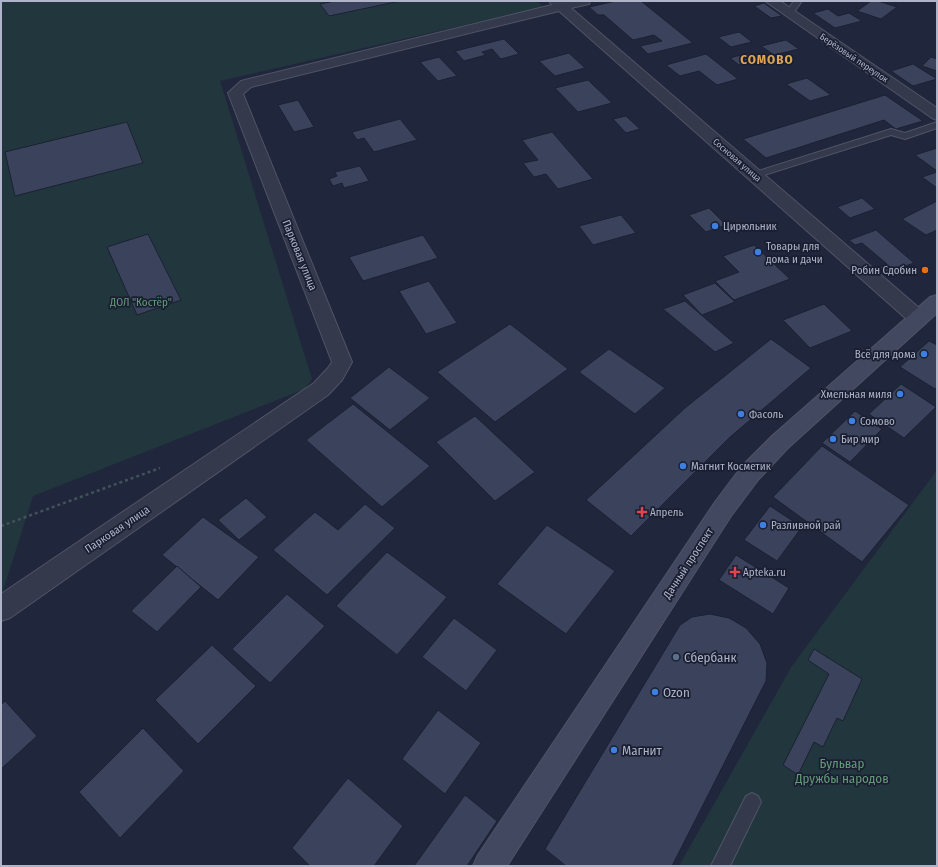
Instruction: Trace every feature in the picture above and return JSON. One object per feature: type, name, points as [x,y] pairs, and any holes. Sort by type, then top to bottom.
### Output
[{"type":"street","name":"Парковая улица","points":[[1,608],[321,389],[335,374],[342,362],[235,93],[246,84],[558,4],[584,1]]},
{"type":"street","name":"Берёзовый переулок","points":[[771,1],[937,115]]},
{"type":"street","name":"Сосновая улица","points":[[558,4],[755,175],[928,310]]},
{"type":"street","name":"Дачный проспект","points":[[494,864],[723,509],[750,473],[780,442],[928,310]]},
{"type":"lane","points":[[789,13],[798,1]]},
{"type":"lane","points":[[755,175],[891,132],[904,136],[937,125]]},
{"type":"lane","points":[[720,866],[752,802]]},
{"type":"path","points":[[1,526],[161,468]]},
{"type":"green space","name":"ДОЛ \"Костёр\"","points":[[1,1],[537,1],[543,7],[220,81],[312,379],[305,389],[33,496],[1,597]]},
{"type":"green space","name":"Бульвар Дружбы народов","points":[[937,470],[937,866],[679,866],[792,666]]},
{"type":"building","points":[[335,1],[400,1],[329,16],[320,4]]},
{"type":"building","points":[[616,1],[641,1],[693,43],[648,54],[640,46],[662,41],[654,35],[633,40],[604,15],[598,15],[589,7]]},
{"type":"building","points":[[871,1],[878,1],[897,7],[881,19],[857,11]]},
{"type":"building","points":[[764,3],[782,16],[771,18],[754,6]]},
{"type":"building","points":[[828,9],[838,16],[849,13],[862,21],[835,28],[813,13]]},
{"type":"building","points":[[739,32],[752,42],[731,47],[718,37]]},
{"type":"building","points":[[504,39],[519,54],[501,59],[492,49],[482,52],[486,55],[464,61],[455,51]]},
{"type":"building","points":[[786,40],[799,49],[774,55],[761,46]]},
{"type":"building","points":[[569,53],[585,68],[555,76],[539,61]]},
{"type":"building","points":[[748,53],[758,60],[739,65],[730,58]]},
{"type":"building","points":[[706,54],[738,79],[717,85],[699,71],[680,76],[666,65]]},
{"type":"building","points":[[439,57],[457,76],[438,81],[420,62]]},
{"type":"building","points":[[931,57],[937,59],[937,71],[922,66]]},
{"type":"building","points":[[913,64],[937,79],[913,86],[891,71]]},
{"type":"building","points":[[807,78],[831,95],[810,101],[786,84]]},
{"type":"building","points":[[588,80],[612,103],[578,112],[555,88]]},
{"type":"building","points":[[885,95],[923,121],[896,129],[884,120],[766,158],[743,139]]},
{"type":"building","points":[[298,100],[314,127],[294,132],[278,105]]},
{"type":"building","points":[[626,116],[640,129],[626,133],[613,119]]},
{"type":"building","points":[[400,119],[417,140],[374,152],[364,138],[357,140],[352,132]]},
{"type":"building","points":[[127,122],[143,163],[15,196],[5,152]]},
{"type":"building","points":[[552,132],[593,179],[558,189],[546,174],[534,177],[523,163],[538,160],[522,140]]},
{"type":"building","points":[[937,148],[937,171],[915,155]]},
{"type":"building","points":[[360,166],[369,181],[344,188],[342,183],[333,186],[329,179],[337,176],[335,172]]},
{"type":"building","points":[[937,172],[937,188],[922,177]]},
{"type":"building","points":[[862,198],[875,209],[850,218],[837,207]]},
{"type":"building","points":[[937,201],[937,230],[926,235],[902,219]]},
{"type":"building","points":[[709,208],[726,225],[706,232],[689,215]]},
{"type":"building","points":[[621,215],[636,233],[593,245],[579,226]]},
{"type":"building","points":[[876,230],[914,263],[886,273],[879,267],[887,264],[862,243],[855,245],[849,240]]},
{"type":"building","points":[[148,234],[181,300],[137,315],[107,247]]},
{"type":"building","points":[[423,235],[438,258],[363,281],[349,257]]},
{"type":"building","points":[[754,245],[790,279],[734,300],[715,281],[739,272],[723,256]]},
{"type":"building","points":[[429,281],[457,323],[426,334],[399,291]]},
{"type":"building","points":[[715,283],[735,302],[702,315],[683,295]]},
{"type":"building","points":[[685,301],[734,343],[715,352],[663,309]]},
{"type":"building","points":[[824,304],[852,331],[810,348],[783,320]]},
{"type":"building","points":[[510,324],[568,369],[495,422],[437,372]]},
{"type":"building","points":[[771,339],[811,368],[729,438],[631,536],[586,500],[685,408]]},
{"type":"building","points":[[929,341],[937,345],[937,387],[935,389],[900,367]]},
{"type":"building","points":[[609,349],[665,388],[635,414],[579,372]]},
{"type":"building","points":[[389,367],[430,398],[390,430],[350,398]]},
{"type":"building","points":[[901,384],[936,407],[904,438],[869,414]]},
{"type":"building","points":[[353,404],[430,466],[382,507],[306,440]]},
{"type":"building","points":[[855,411],[882,429],[850,462],[822,443]]},
{"type":"building","points":[[475,416],[535,472],[495,501],[436,442]]},
{"type":"building","points":[[822,446],[909,505],[862,562],[773,497]]},
{"type":"building","points":[[246,498],[267,517],[239,540],[218,520]]},
{"type":"building","points":[[365,504],[395,528],[327,595],[273,550],[315,512],[338,530]]},
{"type":"building","points":[[770,506],[802,527],[777,561],[744,540]]},
{"type":"building","points":[[203,517],[259,557],[218,600],[162,555]]},
{"type":"building","points":[[547,525],[615,571],[566,634],[497,584]]},
{"type":"building","points":[[387,552],[447,597],[397,655],[336,606]]},
{"type":"building","points":[[736,555],[789,588],[773,614],[719,580]]},
{"type":"building","points":[[177,566],[201,587],[157,632],[131,611]]},
{"type":"building","points":[[287,594],[325,626],[270,683],[232,649]]},
{"type":"building","points":[[710,614],[729,618],[746,628],[760,644],[767,663],[766,681],[672,866],[566,866],[545,849],[680,625],[692,617]]},
{"type":"building","points":[[454,618],[497,650],[466,691],[422,657]]},
{"type":"building","points":[[212,645],[256,686],[198,744],[155,700]]},
{"type":"building","points":[[814,649],[862,679],[843,721],[837,718],[823,747],[814,742],[798,775],[783,765],[829,674],[808,660]]},
{"type":"building","points":[[5,701],[37,736],[1,769],[1,705]]},
{"type":"building","points":[[438,710],[481,743],[445,794],[402,759]]},
{"type":"building","points":[[143,728],[184,771],[120,838],[79,792]]},
{"type":"building","points":[[348,778],[403,826],[374,866],[310,866],[292,848]]},
{"type":"building","points":[[465,795],[497,821],[467,866],[414,866]]},
{"type":"place","name":"Цирюльник","points":[[715,226]]},
{"type":"place","name":"Товары для дома и дачи","points":[[758,252]]},
{"type":"place","name":"Робин Сдобин","points":[[925,270]]},
{"type":"place","name":"Всё для дома","points":[[924,354]]},
{"type":"place","name":"Хмельная миля","points":[[900,394]]},
{"type":"place","name":"Фасоль","points":[[741,414]]},
{"type":"place","name":"Сомово","points":[[852,421]]},
{"type":"place","name":"Бир мир","points":[[833,439]]},
{"type":"place","name":"Магнит Косметик","points":[[683,466]]},
{"type":"place","name":"Апрель","points":[[642,512]]},
{"type":"place","name":"Разливной рай","points":[[763,525]]},
{"type":"place","name":"Apteka.ru","points":[[735,572]]},
{"type":"place","name":"Сбербанк","points":[[676,657]]},
{"type":"place","name":"Ozon","points":[[655,692]]},
{"type":"place","name":"Магнит","points":[[614,750]]},
{"type":"district","name":"СОМОВО","points":[[767,59]]}]
